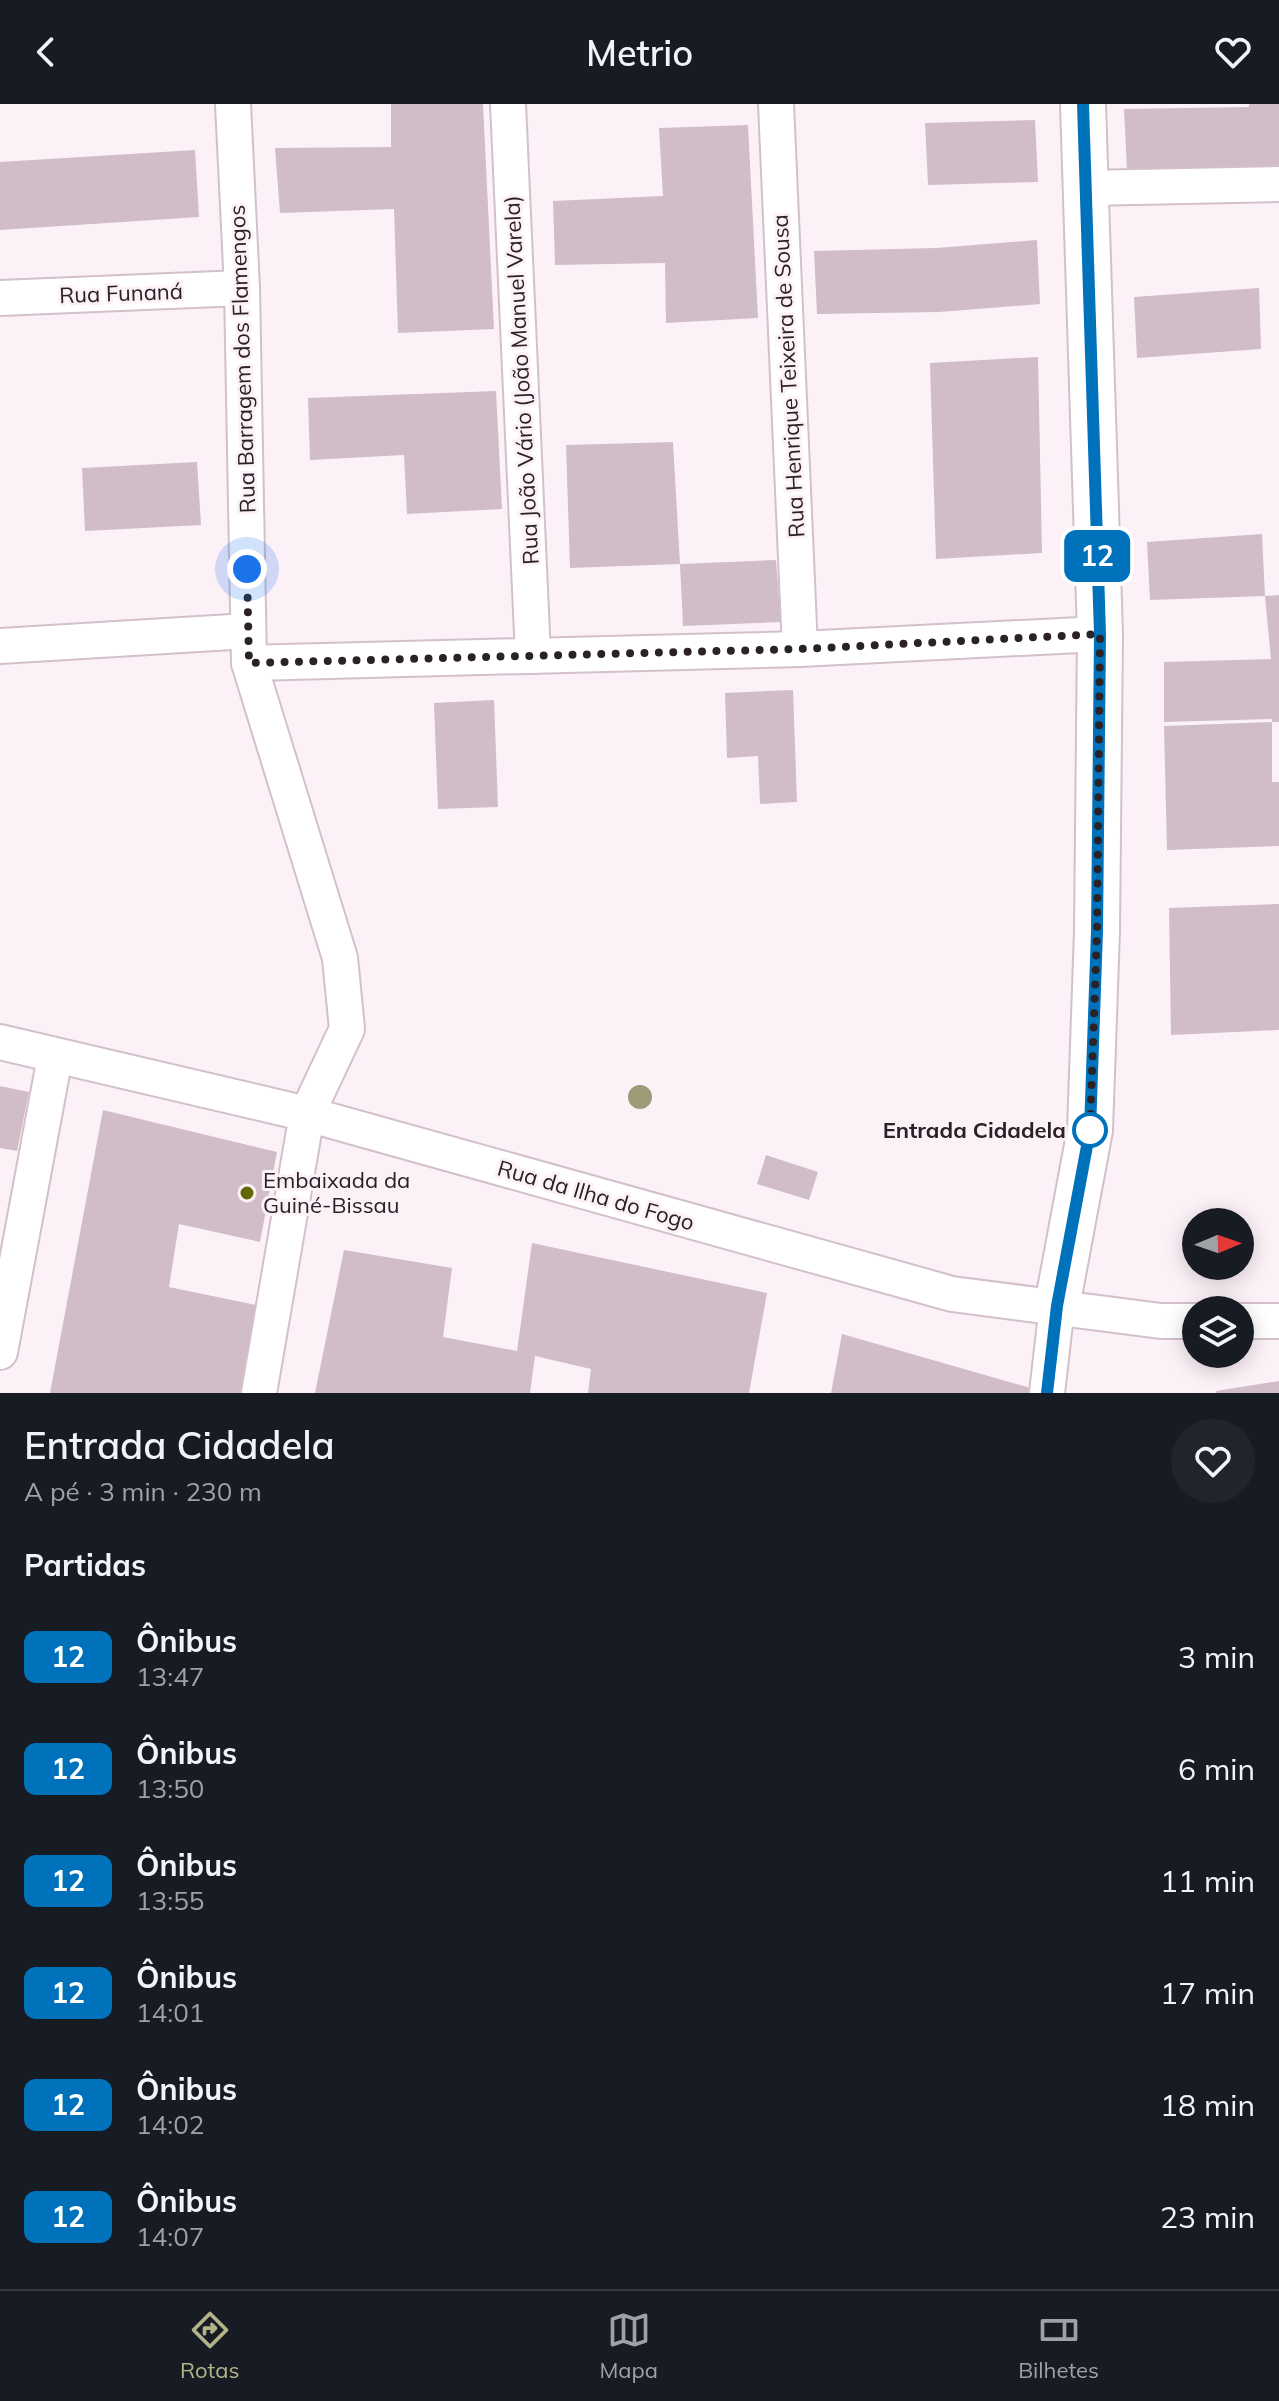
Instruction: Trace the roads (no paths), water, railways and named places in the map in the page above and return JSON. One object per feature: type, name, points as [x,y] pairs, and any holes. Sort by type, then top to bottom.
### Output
[{"type":"street","name":"Rua Barragem dos Flamengos","points":[[233,104],[242,288],[248,647],[340,958],[347,1029],[307,1114],[259,1393]]},
{"type":"street","name":"Rua João Vário (João Manuel Varela)","points":[[508,104],[533,656]]},
{"type":"street","name":"Rua Henrique Teixeira de Sousa","points":[[776,104],[800,649]]},
{"type":"street","points":[[1047,1393],[1057,1306],[1090,1130],[1097,931],[1100,634],[1083,104]]},
{"type":"street","points":[[1086,188],[1279,184]]},
{"type":"street","name":"Rua Funaná","points":[[0,298],[242,288]]},
{"type":"street","points":[[0,646],[248,647],[533,656],[800,649],[1100,634]]},
{"type":"street","name":"Rua da Ilha do Fogo","points":[[0,1042],[307,1114],[952,1294],[1161,1321],[1182,1321]]},
{"type":"street","points":[[0,1352],[55,1057]]},
{"type":"street","points":[[1254,1321],[1279,1321]]},
{"type":"place","name":"Entrada Cidadela","points":[[1090,1130]]},
{"type":"place","name":"Embaixada da Guiné-Bissau","points":[[247,1193]]}]
